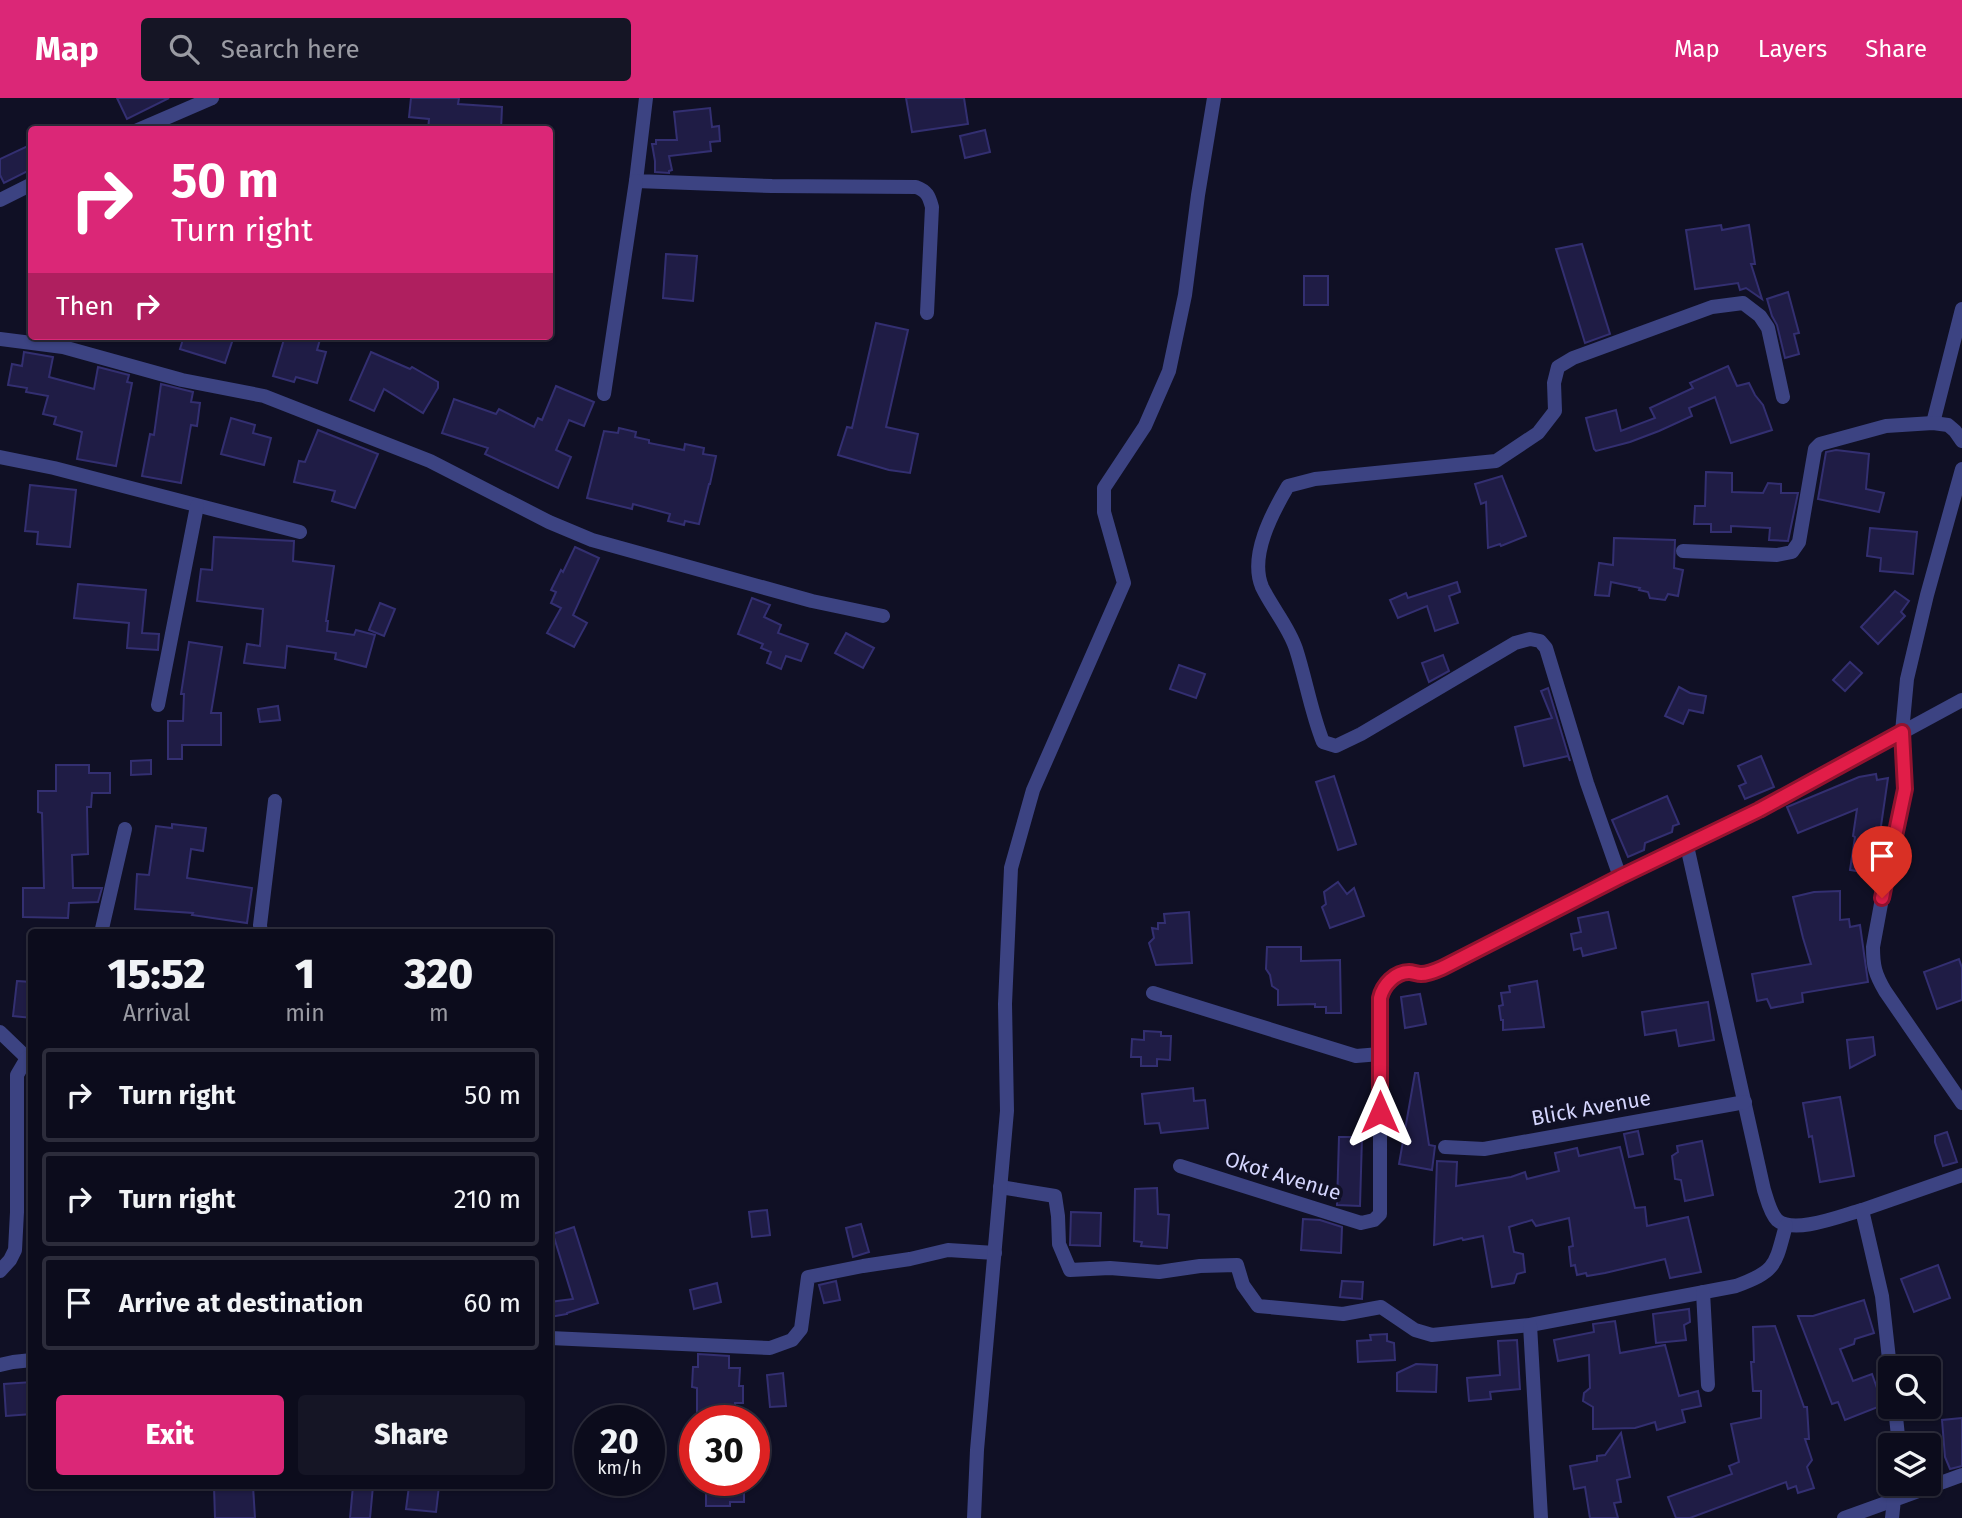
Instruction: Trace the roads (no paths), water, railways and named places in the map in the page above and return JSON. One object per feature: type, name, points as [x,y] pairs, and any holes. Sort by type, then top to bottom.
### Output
[{"type":"street","points":[[147,126],[212,98]]},
{"type":"street","points":[[604,394],[646,98]]},
{"type":"street","points":[[974,1518],[977,1450],[1007,1111],[1005,1003],[1011,868],[1033,790],[1124,583],[1104,512],[1104,488],[1145,426],[1169,371],[1185,295],[1214,98]]},
{"type":"street","points":[[636,181],[916,187],[924,190],[930,197],[932,207],[927,313]]},
{"type":"street","points":[[0,200],[28,186]]},
{"type":"street","points":[[1620,877],[1587,783],[1546,648],[1540,641],[1530,639],[1515,643],[1336,746],[1323,742],[1314,719],[1295,646],[1261,585],[1258,561],[1271,514],[1288,486],[1315,480],[1496,461],[1538,433],[1555,411],[1554,383],[1558,367],[1573,358],[1712,307],[1744,303],[1760,316],[1768,327],[1783,397]]},
{"type":"street","points":[[1933,423],[1962,309]]},
{"type":"street","points":[[0,339],[63,347],[182,380],[264,396],[429,461],[592,540],[811,601],[883,615]]},
{"type":"street","points":[[1684,551],[1777,555],[1792,552],[1799,542],[1815,449],[1820,444],[1886,426],[1933,423],[1948,425],[1962,441]]},
{"type":"street","points":[[0,457],[54,468],[300,532]]},
{"type":"street","points":[[1962,469],[1924,607],[1908,679],[1902,732],[1905,789],[1873,947],[1875,975],[1962,1102]]},
{"type":"street","points":[[158,705],[197,506]]},
{"type":"street","points":[[1153,993],[1356,1056],[1380,1054],[1380,998],[1388,982],[1405,972],[1420,974],[1444,967],[1759,810],[1962,700]]},
{"type":"street","points":[[260,929],[275,801]]},
{"type":"street","points":[[102,929],[125,829]]},
{"type":"street","points":[[1687,846],[1764,1190],[1777,1220],[1786,1225],[1798,1226],[1819,1222],[1962,1175]]},
{"type":"street","points":[[0,1032],[28,1056]]},
{"type":"street","name":"Okot Avenue","points":[[1180,1166],[1361,1223],[1374,1220],[1380,1214],[1380,1054]]},
{"type":"street","points":[[0,1271],[15,1250],[24,1211],[17,1075],[28,1058]]},
{"type":"street","name":"Blick Avenue","points":[[1445,1147],[1484,1149],[1745,1102]]},
{"type":"street","points":[[1000,1187],[1055,1196],[1059,1244],[1070,1270],[1111,1268],[1160,1272],[1200,1266],[1237,1265],[1243,1285],[1258,1306],[1343,1314],[1381,1307],[1415,1330],[1432,1335],[1530,1325],[1736,1286],[1760,1277],[1773,1264],[1786,1225]]},
{"type":"street","points":[[1862,1210],[1882,1296],[1890,1356]]},
{"type":"street","points":[[553,1338],[770,1348],[792,1340],[801,1329],[808,1276],[948,1250],[995,1253]]},
{"type":"street","points":[[1703,1292],[1708,1385]]},
{"type":"street","points":[[1530,1325],[1541,1518]]},
{"type":"street","points":[[0,1366],[28,1360]]},
{"type":"street","points":[[1844,1518],[1962,1475]]},
{"type":"street","points":[[1892,1518],[1895,1496]]}]
